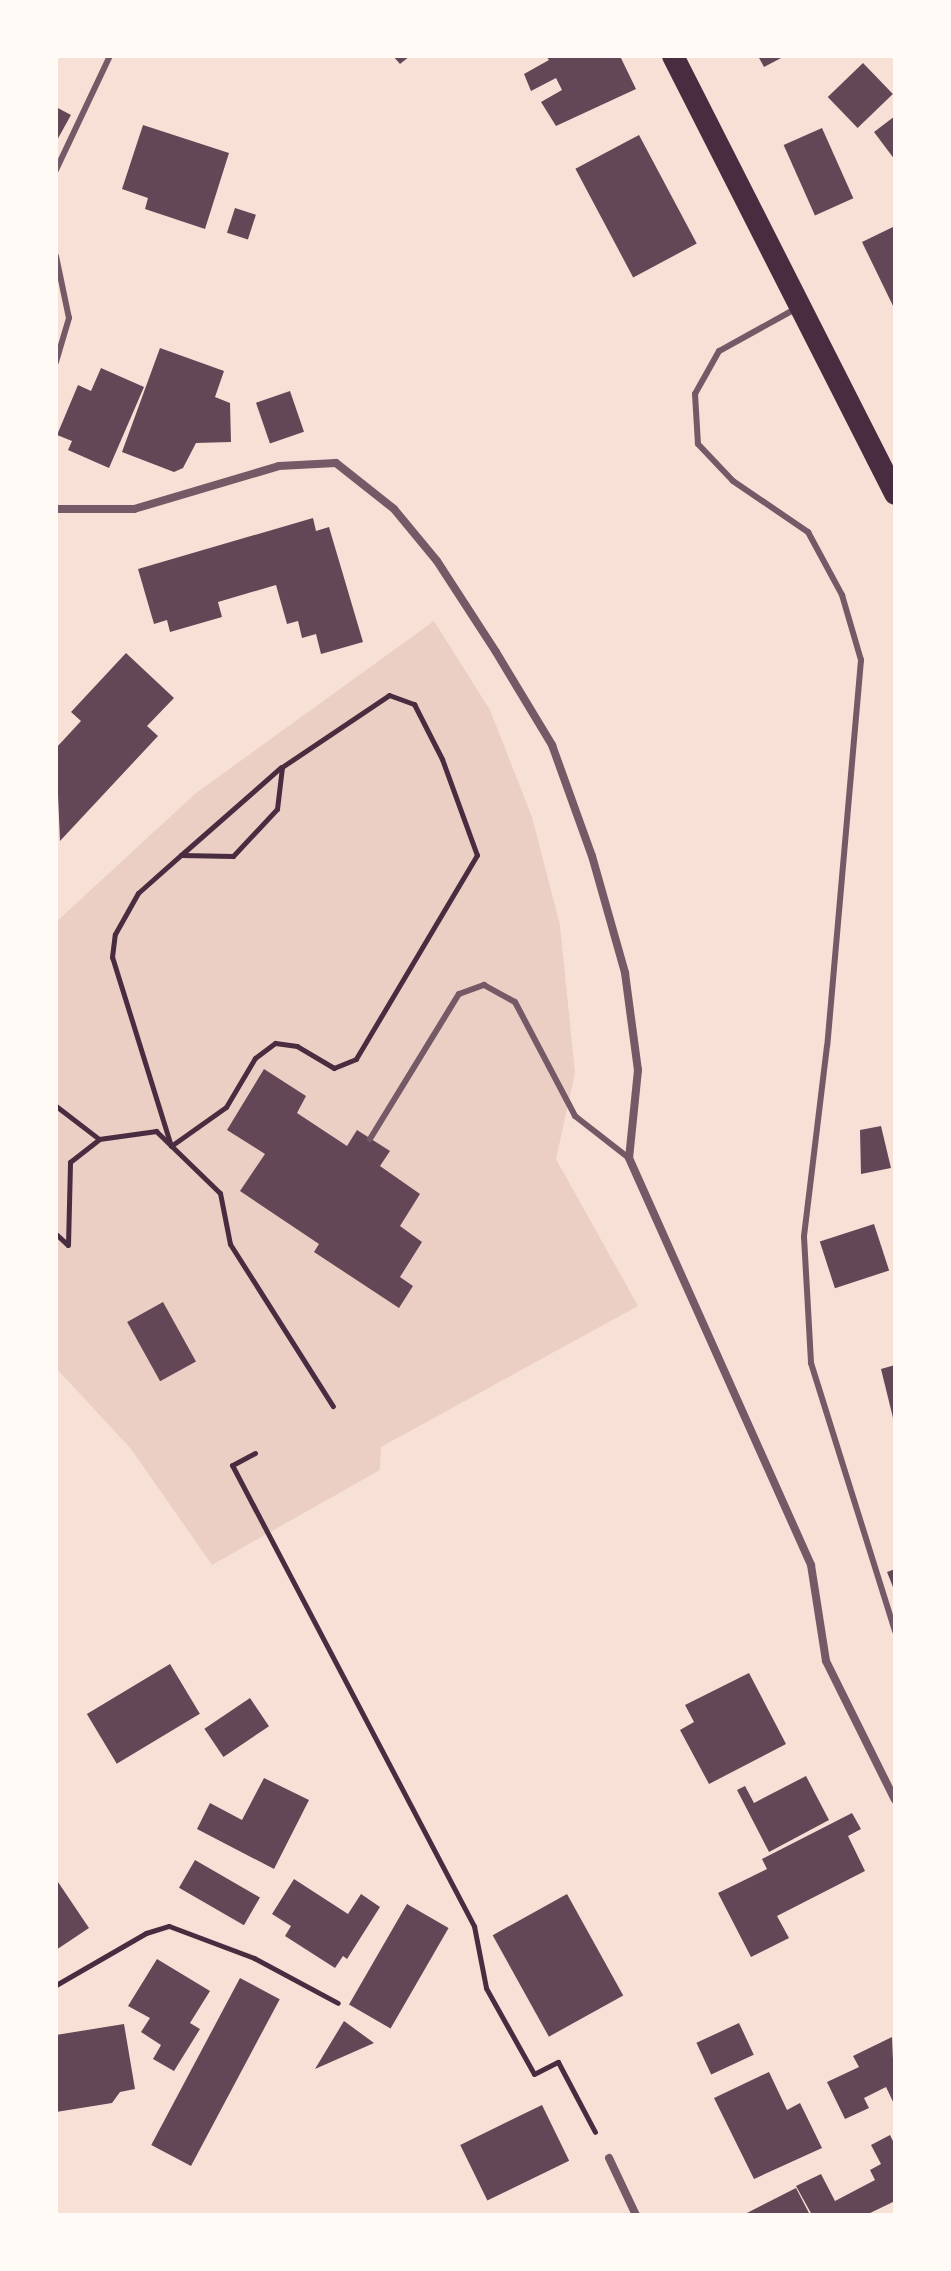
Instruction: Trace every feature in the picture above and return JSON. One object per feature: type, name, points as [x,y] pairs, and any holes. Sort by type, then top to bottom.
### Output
[{"type":"highway","points":[[673,56],[895,494]]},
{"type":"street","points":[[56,509],[134,509],[304,462],[336,463],[394,509],[437,561],[552,745],[587,842],[625,973],[636,1056],[629,1158],[811,1565],[826,1661],[895,1800]]},
{"type":"street","points":[[609,2158],[636,2215]]},
{"type":"lane","points":[[56,170],[110,56]]},
{"type":"lane","points":[[56,256],[69,318],[56,362]]},
{"type":"lane","points":[[800,307],[719,351],[695,394],[698,444],[733,481],[808,532],[842,595],[861,660],[827,1046],[804,1237],[811,1363],[895,1631]]},
{"type":"lane","points":[[370,1139],[459,994],[484,985],[515,1002],[575,1116],[629,1158]]},
{"type":"path","points":[[389,695],[402,697],[414,704],[442,759],[477,855],[356,1059],[334,1068],[297,1046],[275,1043],[255,1058],[226,1107],[171,1146],[112,957],[115,934],[138,893],[282,767],[389,695]]},
{"type":"path","points":[[181,855],[233,856],[277,809],[282,767]]},
{"type":"path","points":[[56,1106],[99,1139]]},
{"type":"path","points":[[56,1234],[68,1245],[70,1162],[99,1139],[156,1131],[220,1193],[230,1244],[333,1406]]},
{"type":"path","points":[[255,1453],[232,1465],[474,1926],[486,1988],[534,2074],[558,2062],[609,2158]]},
{"type":"path","points":[[56,1985],[146,1933],[169,1926],[254,1958],[338,2003]]},
{"type":"shaded area","points":[[434,621],[490,710],[532,817],[560,925],[575,1073],[556,1159],[638,1306],[381,1447],[380,1470],[212,1565],[131,1449],[56,1368],[56,922],[196,793]]},
{"type":"building","points":[[393,56],[410,56],[400,64]]},
{"type":"building","points":[[546,56],[620,56],[636,89],[556,126],[541,102],[562,90],[556,78],[531,91],[524,74],[549,60]]},
{"type":"building","points":[[758,56],[785,56],[764,67]]},
{"type":"building","points":[[863,63],[893,94],[858,128],[828,97]]},
{"type":"building","points":[[56,107],[71,115],[56,142]]},
{"type":"building","points":[[895,116],[895,160],[874,132]]},
{"type":"building","points":[[143,125],[229,153],[205,229],[145,209],[148,198],[122,189]]},
{"type":"building","points":[[822,128],[853,198],[815,215],[784,145]]},
{"type":"building","points":[[639,135],[697,244],[633,277],[575,169]]},
{"type":"building","points":[[235,208],[256,215],[248,240],[227,233]]},
{"type":"building","points":[[895,226],[895,310],[862,242]]},
{"type":"building","points":[[160,348],[224,371],[215,397],[230,403],[231,442],[196,443],[183,468],[174,472],[122,452]]},
{"type":"building","points":[[101,368],[144,387],[109,468],[68,450],[72,441],[57,435],[78,385],[91,391]]},
{"type":"building","points":[[290,391],[304,432],[270,443],[256,403]]},
{"type":"building","points":[[313,518],[316,531],[329,527],[363,642],[321,654],[316,634],[302,638],[298,621],[287,624],[276,585],[218,602],[222,617],[170,632],[167,620],[154,624],[138,569]]},
{"type":"building","points":[[126,653],[174,698],[147,726],[158,736],[60,841],[56,748],[81,721],[71,712]]},
{"type":"building","points":[[264,1069],[306,1096],[297,1113],[347,1146],[357,1130],[390,1151],[380,1166],[420,1194],[400,1226],[422,1242],[400,1277],[413,1286],[399,1308],[314,1252],[319,1244],[240,1191],[265,1154],[227,1130]]},
{"type":"building","points":[[881,1126],[891,1168],[861,1174],[860,1130]]},
{"type":"building","points":[[874,1224],[889,1271],[835,1288],[820,1242]]},
{"type":"building","points":[[163,1302],[196,1361],[160,1381],[127,1322]]},
{"type":"building","points":[[895,1365],[895,1422],[894,1422],[881,1369]]},
{"type":"building","points":[[895,1569],[895,1592],[887,1572]]},
{"type":"building","points":[[170,1664],[200,1714],[117,1764],[87,1714]]},
{"type":"building","points":[[749,1673],[786,1744],[709,1784],[680,1730],[694,1722],[685,1705]]},
{"type":"building","points":[[250,1698],[269,1726],[223,1757],[204,1729]]},
{"type":"building","points":[[806,1776],[829,1820],[769,1852],[737,1790],[745,1786],[754,1803]]},
{"type":"building","points":[[264,1778],[309,1800],[274,1869],[197,1829],[210,1803],[242,1820]]},
{"type":"building","points":[[852,1813],[861,1829],[848,1836],[865,1871],[777,1916],[789,1938],[751,1957],[718,1893],[767,1869],[762,1859]]},
{"type":"building","points":[[195,1860],[260,1898],[244,1925],[179,1888]]},
{"type":"building","points":[[56,1879],[89,1928],[56,1950]]},
{"type":"building","points":[[294,1879],[348,1914],[361,1894],[380,1907],[347,1959],[343,1956],[335,1968],[285,1936],[291,1926],[272,1914]]},
{"type":"building","points":[[567,1894],[623,1995],[549,2037],[493,1935]]},
{"type":"building","points":[[407,1904],[449,1928],[391,2028],[349,2004]]},
{"type":"building","points":[[157,1959],[210,1991],[190,2023],[200,2029],[174,2071],[153,2059],[161,2045],[141,2032],[150,2018],[128,2006]]},
{"type":"building","points":[[240,1978],[280,1999],[191,2166],[151,2145]]},
{"type":"building","points":[[344,2021],[374,2043],[315,2069]]},
{"type":"building","points":[[739,2023],[754,2055],[711,2075],[696,2043]]},
{"type":"building","points":[[124,2024],[135,2089],[120,2092],[112,2103],[56,2112],[56,2035]]},
{"type":"building","points":[[892,2037],[895,2106],[886,2087],[864,2098],[869,2108],[845,2119],[827,2082],[859,2067],[853,2056]]},
{"type":"building","points":[[769,2072],[787,2110],[800,2103],[822,2148],[754,2179],[714,2098]]},
{"type":"building","points":[[542,2105],[569,2161],[487,2201],[460,2145]]},
{"type":"building","points":[[890,2135],[895,2145],[895,2201],[866,2215],[812,2215],[796,2186],[821,2174],[835,2201],[875,2180],[870,2170],[881,2164],[871,2145]]},
{"type":"building","points":[[796,2188],[810,2215],[743,2215]]}]
